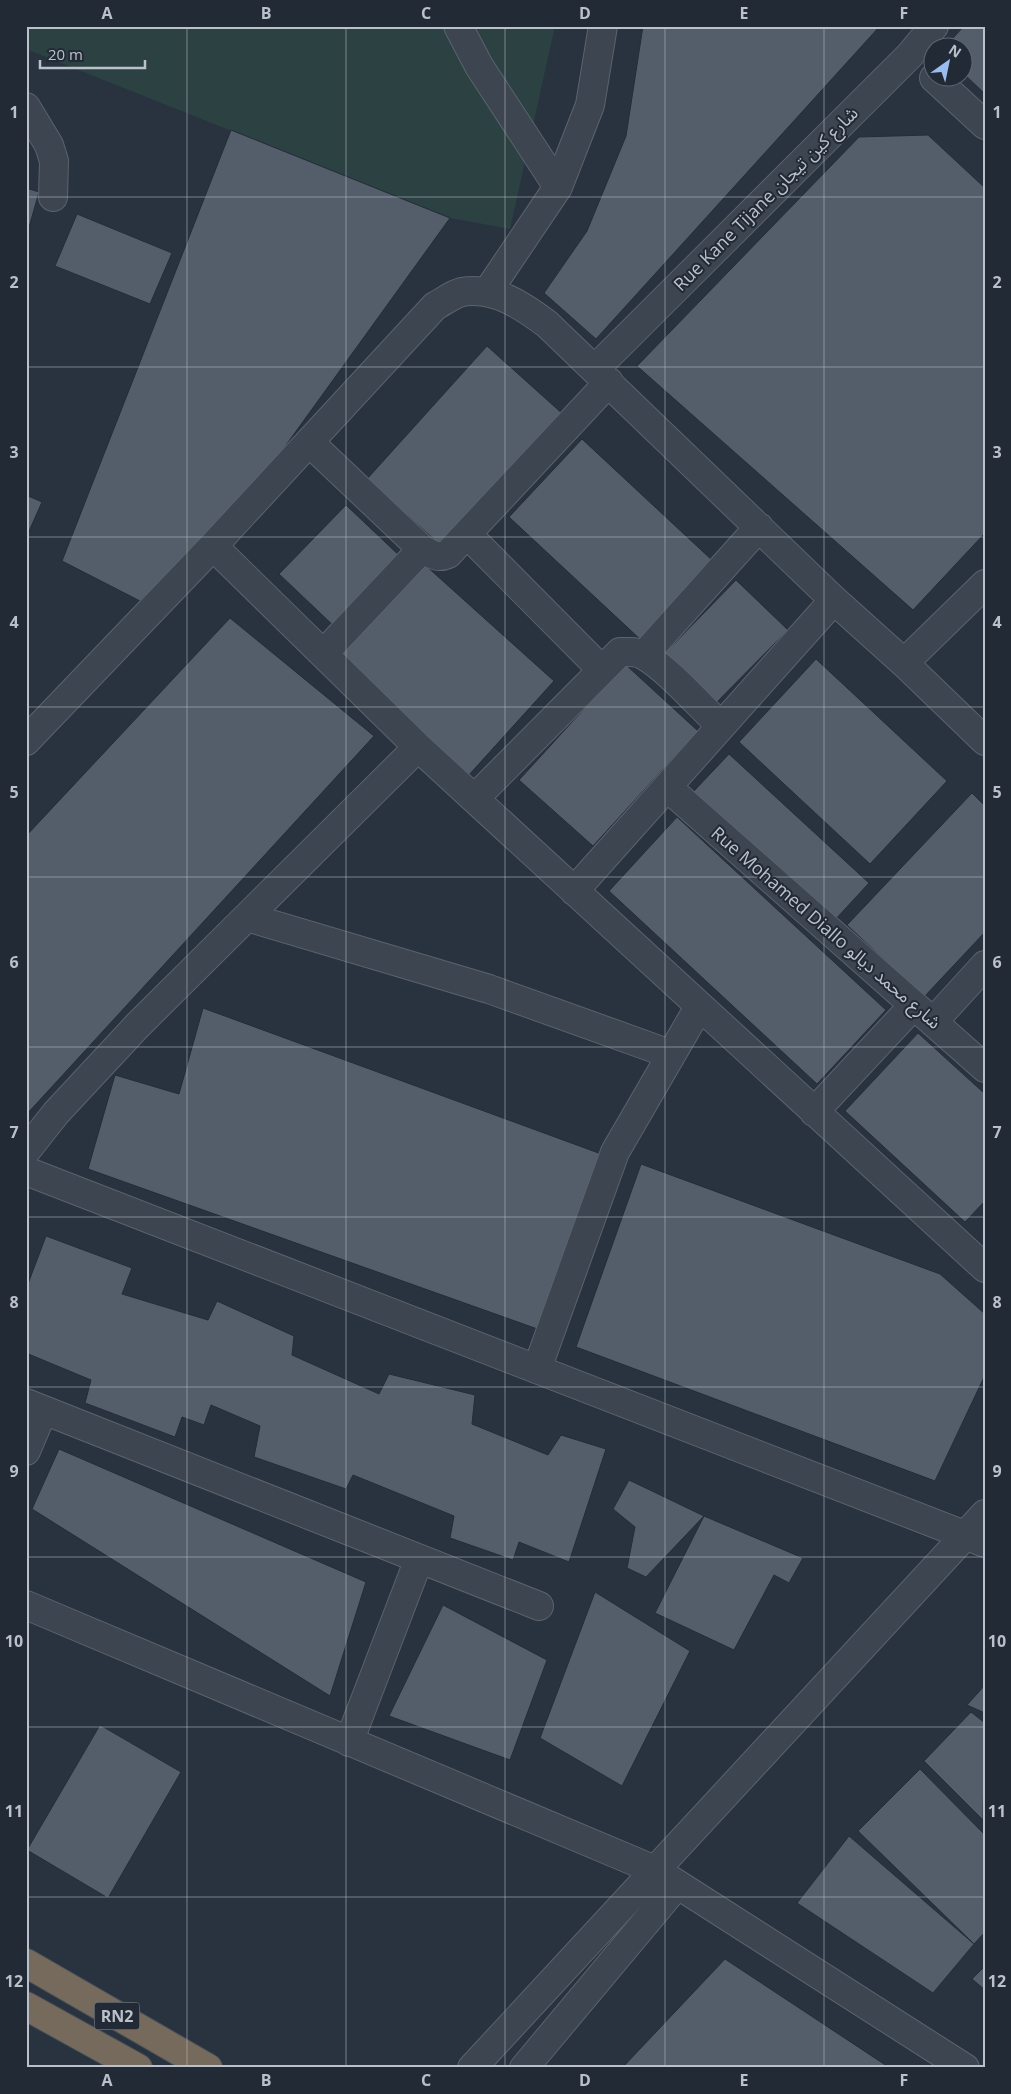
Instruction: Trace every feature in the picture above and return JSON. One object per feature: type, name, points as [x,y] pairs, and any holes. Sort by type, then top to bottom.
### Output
[{"type":"highway","name":"RN2","points":[[26,1963],[208,2068]]},
{"type":"highway","name":"RN2","points":[[26,2006],[138,2068]]},
{"type":"street","points":[[458,26],[479,66],[558,187]]},
{"type":"street","points":[[488,291],[558,187],[590,105],[603,26]]},
{"type":"street","name":"Rue Kane Tijane شارع كين تيجان","points":[[422,549],[436,556],[443,557],[467,534],[602,375],[910,55],[934,26]]},
{"type":"street","points":[[910,55],[924,68]]},
{"type":"street","points":[[946,88],[985,124]]},
{"type":"street","points":[[26,107],[49,145],[54,162],[53,197]]},
{"type":"street","points":[[26,741],[213,546],[435,306],[461,292],[488,291],[528,309],[547,324],[834,600],[904,663],[985,741]]},
{"type":"street","points":[[309,442],[422,549],[324,653]]},
{"type":"street","points":[[644,656],[759,527]]},
{"type":"street","points":[[467,534],[602,670]]},
{"type":"street","points":[[213,546],[418,747],[699,1007],[814,1112],[981,1256]]},
{"type":"street","points":[[904,663],[985,584]]},
{"type":"street","points":[[574,891],[834,600]]},
{"type":"street","points":[[475,798],[620,652],[632,651],[644,656],[674,681],[721,726]]},
{"type":"street","points":[[26,1151],[56,1113],[138,1026],[418,747]]},
{"type":"street","name":"Rue Mohamed Diallo شارع محمد ديالو","points":[[667,788],[985,1068]]},
{"type":"street","points":[[247,917],[488,989],[670,1054]]},
{"type":"street","points":[[814,1112],[923,1014],[985,965]]},
{"type":"street","points":[[537,1369],[615,1152],[670,1054],[699,1007]]},
{"type":"street","points":[[26,1171],[975,1539]]},
{"type":"street","points":[[26,1450],[35,1407],[539,1606]]},
{"type":"street","points":[[472,2068],[654,1870],[975,1539],[985,1514]]},
{"type":"street","points":[[349,1742],[419,1559]]},
{"type":"street","points":[[26,1605],[654,1870],[965,2068]]},
{"type":"street","points":[[524,2068],[677,1885]]},
{"type":"green space","points":[[26,26],[555,26],[510,229],[450,218],[26,49]]},
{"type":"building","points":[[643,26],[880,26],[596,339],[544,293],[587,231],[626,136]]},
{"type":"building","points":[[964,26],[985,26],[985,94],[974,84],[974,38],[953,38]]},
{"type":"building","points":[[231,130],[450,218],[258,484],[140,601],[62,561]]},
{"type":"building","points":[[928,135],[985,188],[985,533],[913,610],[637,366],[859,137]]},
{"type":"building","points":[[26,188],[39,192],[26,238]]},
{"type":"building","points":[[77,214],[172,253],[150,304],[55,266]]},
{"type":"building","points":[[487,346],[565,416],[445,549],[367,479]]},
{"type":"building","points":[[582,439],[714,562],[641,640],[509,517]]},
{"type":"building","points":[[26,495],[42,502],[26,538]]},
{"type":"building","points":[[346,505],[404,560],[337,629],[279,574]]},
{"type":"building","points":[[424,564],[554,681],[468,776],[338,658]]},
{"type":"building","points":[[736,580],[788,630],[716,703],[665,653]]},
{"type":"building","points":[[230,618],[374,736],[26,1115],[26,836]]},
{"type":"building","points":[[816,659],[947,781],[870,864],[739,742]]},
{"type":"building","points":[[625,664],[698,731],[593,846],[519,780]]},
{"type":"building","points":[[729,754],[869,883],[834,921],[693,792]]},
{"type":"building","points":[[972,793],[985,806],[985,932],[924,997],[847,925]]},
{"type":"building","points":[[677,817],[886,1010],[817,1084],[609,891]]},
{"type":"building","points":[[203,1008],[604,1155],[543,1331],[88,1169],[115,1075],[179,1094]]},
{"type":"building","points":[[918,1033],[985,1094],[985,1201],[965,1222],[845,1111]]},
{"type":"building","points":[[641,1164],[940,1274],[985,1314],[985,1375],[935,1481],[576,1347]]},
{"type":"building","points":[[46,1236],[132,1268],[122,1294],[208,1320],[217,1301],[294,1336],[292,1355],[379,1394],[389,1374],[475,1395],[472,1424],[548,1455],[561,1435],[606,1449],[569,1562],[519,1542],[513,1560],[450,1538],[454,1516],[353,1475],[346,1489],[254,1457],[260,1426],[211,1405],[204,1425],[182,1417],[175,1437],[85,1403],[91,1380],[26,1353],[26,1289]]},
{"type":"building","points":[[59,1449],[366,1582],[330,1696],[32,1509]]},
{"type":"building","points":[[629,1480],[704,1516],[646,1577],[627,1568],[635,1527],[613,1509]]},
{"type":"building","points":[[704,1516],[803,1558],[789,1583],[774,1575],[734,1650],[655,1613]]},
{"type":"building","points":[[595,1592],[690,1651],[622,1786],[540,1738]]},
{"type":"building","points":[[443,1605],[547,1660],[510,1760],[389,1716]]},
{"type":"building","points":[[985,1685],[985,1713],[967,1705]]},
{"type":"building","points":[[971,1712],[985,1723],[983,1820],[924,1761]]},
{"type":"building","points":[[100,1725],[181,1772],[108,1898],[27,1850]]},
{"type":"building","points":[[920,1769],[985,1835],[985,1932],[974,1944],[858,1831]]},
{"type":"building","points":[[849,1836],[974,1944],[933,1993],[797,1903]]},
{"type":"building","points":[[725,1959],[890,2068],[622,2068]]},
{"type":"building","points":[[985,1966],[985,1990],[972,1979]]}]
